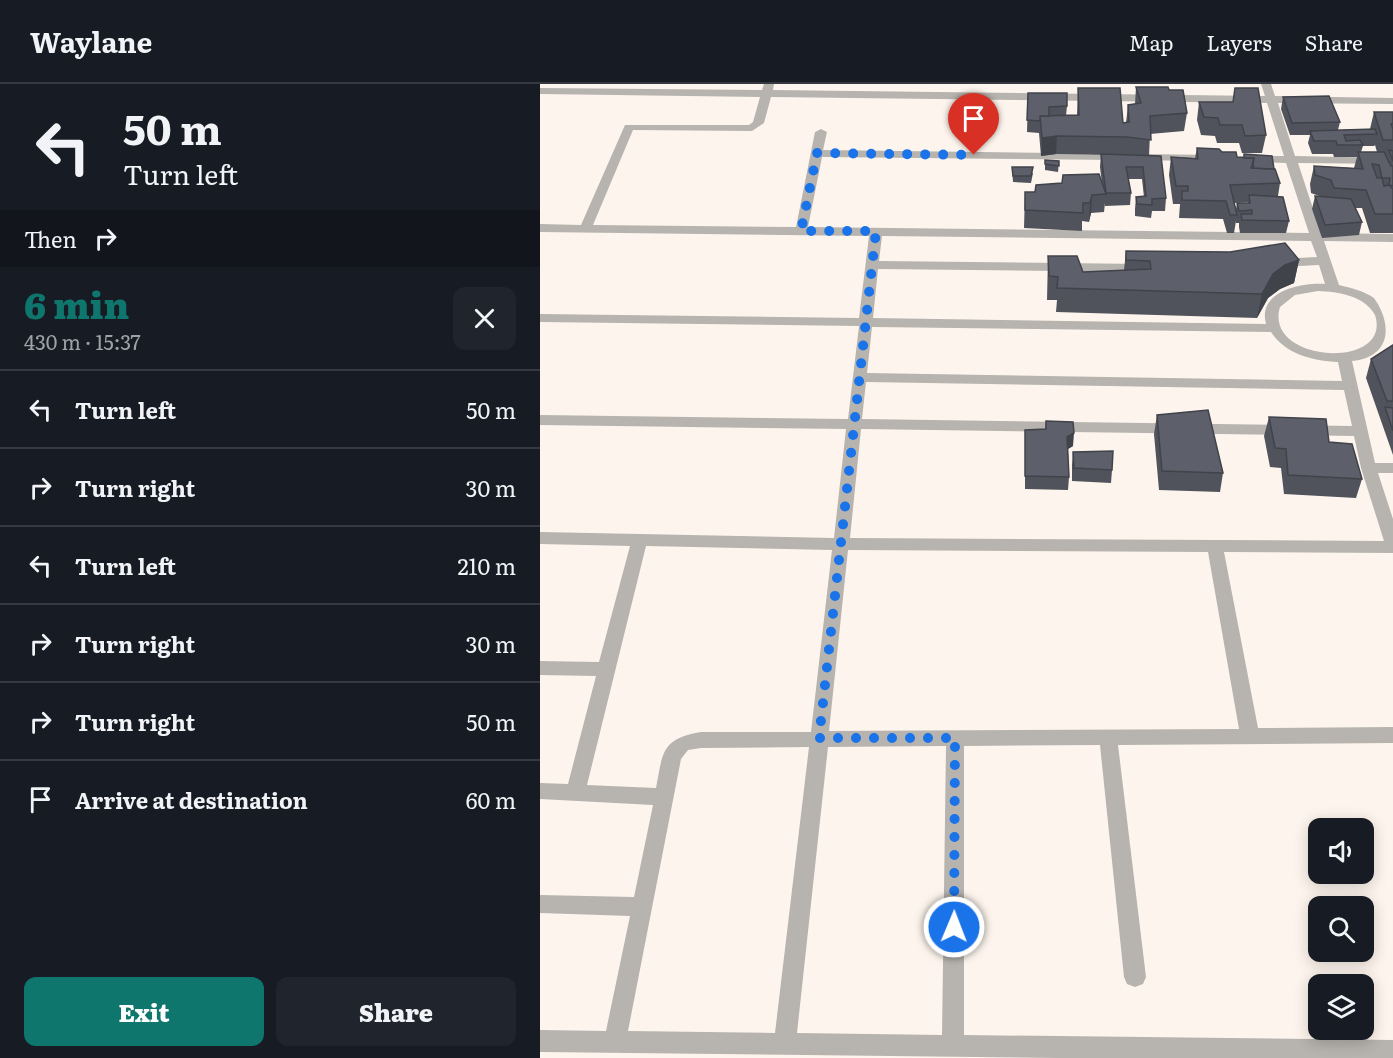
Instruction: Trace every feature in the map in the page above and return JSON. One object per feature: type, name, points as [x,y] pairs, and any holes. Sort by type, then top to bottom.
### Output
[{"type":"street","points":[[1266,84],[1333,288]]},
{"type":"street","points":[[540,91],[686,88],[1393,101]]},
{"type":"street","points":[[586,228],[629,127],[752,128],[758,123],[767,89]]},
{"type":"street","points":[[801,231],[821,132]]},
{"type":"street","points":[[817,153],[1393,160]]},
{"type":"street","points":[[540,228],[1393,238]]},
{"type":"street","points":[[785,1044],[876,231]]},
{"type":"street","points":[[1267,264],[1324,261]]},
{"type":"street","points":[[872,265],[1160,268]]},
{"type":"street","points":[[1333,288],[1353,292],[1371,301],[1386,314],[1391,326],[1389,339],[1380,348],[1365,356],[1344,358],[1323,356],[1302,350],[1278,335],[1274,328],[1270,314],[1275,303],[1285,294],[1299,290],[1333,288]]},
{"type":"street","points":[[540,318],[1274,328]]},
{"type":"street","points":[[540,538],[841,544],[1393,546],[1370,468],[1344,358]]},
{"type":"street","points":[[860,377],[1351,386]]},
{"type":"street","points":[[541,423],[854,424],[1361,431]]},
{"type":"street","points":[[1370,468],[1393,468]]},
{"type":"street","points":[[575,793],[639,541]]},
{"type":"street","points":[[1215,546],[1250,736]]},
{"type":"street","points":[[540,668],[607,669]]},
{"type":"street","points":[[615,1042],[672,756],[683,743],[700,740],[819,738],[1393,735]]},
{"type":"street","points":[[1108,737],[1136,977]]},
{"type":"street","points":[[953,1046],[955,738]]},
{"type":"street","points":[[540,791],[664,798]]},
{"type":"street","points":[[540,904],[642,907]]},
{"type":"street","points":[[540,1041],[615,1042],[755,1051],[785,1044],[898,1052],[953,1046],[1066,1052],[1393,1051]]},
{"type":"building","points":[[1136,87],[1168,87],[1169,90],[1183,90],[1187,113],[1150,116],[1151,140],[1127,137],[1057,136],[1042,138],[1040,116],[1079,115],[1078,88],[1120,88],[1123,123],[1129,122],[1128,105],[1141,103]]},
{"type":"building","points":[[1235,88],[1258,88],[1266,135],[1245,136],[1242,125],[1220,125],[1218,118],[1204,117],[1199,102],[1233,102]]},
{"type":"building","points":[[1028,93],[1067,93],[1067,106],[1049,107],[1049,116],[1040,116],[1040,121],[1027,120]]},
{"type":"building","points":[[1329,96],[1340,122],[1292,123],[1283,97]]},
{"type":"building","points":[[1374,112],[1393,112],[1393,124],[1391,124],[1393,140],[1383,140]]},
{"type":"building","points":[[1375,129],[1377,134],[1344,135],[1346,141],[1360,140],[1363,145],[1337,145],[1336,141],[1314,141],[1310,131]]},
{"type":"building","points":[[1197,148],[1219,149],[1222,152],[1236,152],[1237,157],[1254,158],[1251,168],[1275,169],[1280,183],[1230,185],[1237,215],[1230,215],[1226,201],[1182,200],[1182,191],[1188,191],[1188,186],[1176,186],[1171,157],[1198,159]]},
{"type":"building","points":[[1358,152],[1384,152],[1393,166],[1393,186],[1389,185],[1393,189],[1393,214],[1375,214],[1366,190],[1334,188],[1331,180],[1315,175],[1314,166],[1363,169]],"holes":[[[1372,164],[1379,165],[1382,178],[1377,178]],[[1382,178],[1390,178],[1389,185],[1384,186]]]},
{"type":"building","points":[[1101,154],[1161,156],[1166,198],[1152,199],[1152,205],[1137,204],[1136,197],[1146,196],[1143,167],[1126,167],[1131,193],[1106,193]]},
{"type":"building","points":[[1244,154],[1272,156],[1274,169],[1254,168],[1254,158],[1244,158]]},
{"type":"building","points":[[1045,160],[1059,161],[1059,166],[1045,164]]},
{"type":"building","points":[[1012,167],[1033,167],[1031,176],[1013,176]]},
{"type":"building","points":[[1099,174],[1106,194],[1092,195],[1090,203],[1083,203],[1083,213],[1025,210],[1025,192],[1035,192],[1036,185],[1062,183],[1063,175]]},
{"type":"building","points":[[1249,195],[1283,197],[1289,221],[1242,220],[1241,214],[1252,214],[1252,210],[1239,211],[1237,203],[1250,203]]},
{"type":"building","points":[[1315,196],[1351,199],[1362,222],[1325,225]]},
{"type":"building","points":[[1285,243],[1299,260],[1285,265],[1273,274],[1262,294],[1057,288],[1058,277],[1049,276],[1048,256],[1077,256],[1083,272],[1151,269],[1150,261],[1126,260],[1126,251],[1230,252]]},
{"type":"building","points":[[1393,345],[1393,401],[1387,401],[1371,359]]},
{"type":"building","points":[[1385,407],[1393,408],[1393,431]]},
{"type":"building","points":[[1208,410],[1223,473],[1162,471],[1157,415]]},
{"type":"building","points":[[1269,417],[1326,419],[1329,442],[1352,444],[1362,479],[1288,475],[1286,449],[1275,448]]},
{"type":"building","points":[[1046,421],[1073,422],[1074,433],[1067,437],[1069,477],[1025,476],[1025,430],[1046,429]]},
{"type":"building","points":[[1113,451],[1112,470],[1074,468],[1073,452]]},
{"type":"route","points":[[954,927],[955,738],[819,738],[876,231],[801,231],[817,153],[974,155]]}]
